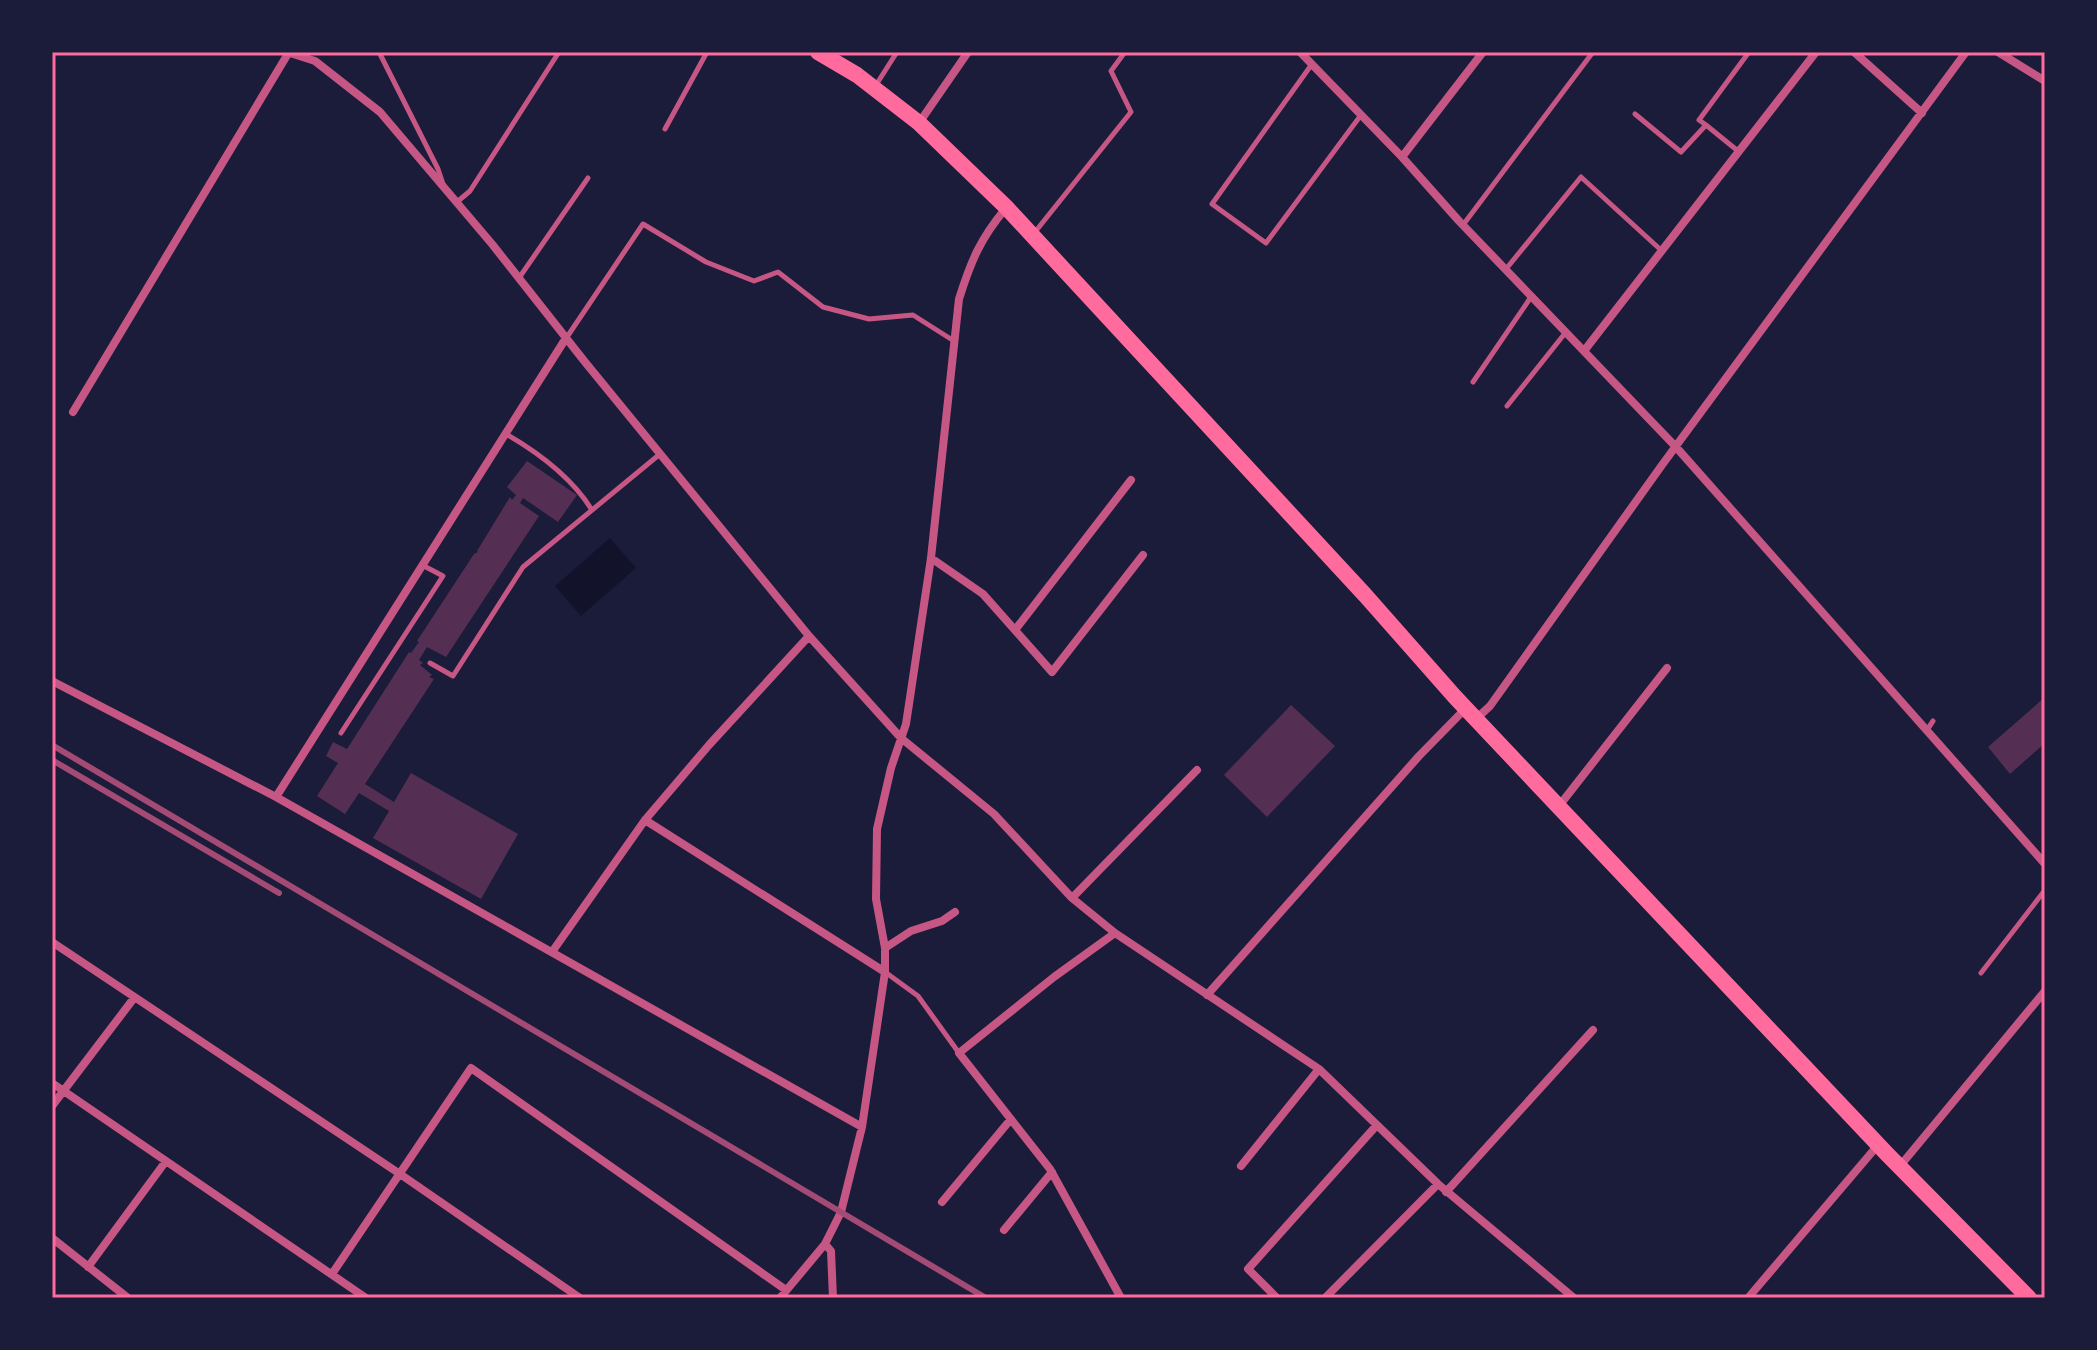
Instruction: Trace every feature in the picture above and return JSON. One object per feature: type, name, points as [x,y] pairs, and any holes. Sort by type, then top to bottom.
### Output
[{"type":"main road","points":[[818,52],[857,75],[919,123],[1006,207],[1471,714],[1878,1145],[2029,1298]]},
{"type":"street","points":[[73,412],[288,52],[315,61],[380,112],[809,636],[901,738],[994,814],[1072,898],[1115,933],[1319,1069],[1446,1192],[1574,1298]]},
{"type":"street","points":[[919,123],[968,52]]},
{"type":"street","points":[[1300,52],[1676,447],[2045,864]]},
{"type":"street","points":[[1402,157],[1483,52]]},
{"type":"street","points":[[1584,351],[1816,52]]},
{"type":"street","points":[[1854,52],[1922,113]]},
{"type":"street","points":[[1207,995],[1419,756],[1471,714],[1490,706],[1966,52]]},
{"type":"street","points":[[1998,52],[2045,81]]},
{"type":"street","points":[[332,1274],[471,1068],[783,1294],[825,1244],[841,1212],[862,1127],[885,972],[885,948],[876,899],[877,829],[891,768],[906,724],[931,558],[959,299],[972,259],[986,232],[1006,207]]},
{"type":"street","points":[[276,797],[566,338]]},
{"type":"street","points":[[1015,630],[1131,480]]},
{"type":"street","points":[[931,558],[983,594],[1052,672],[1143,555]]},
{"type":"street","points":[[552,952],[645,820],[809,636]]},
{"type":"street","points":[[1558,806],[1667,668]]},
{"type":"street","points":[[52,681],[276,797],[862,1127]]},
{"type":"street","points":[[1072,898],[1197,770]]},
{"type":"street","points":[[645,820],[885,972]]},
{"type":"street","points":[[885,948],[911,931],[942,921],[955,912]]},
{"type":"street","points":[[1115,933],[959,1053],[1052,1172],[1121,1298]]},
{"type":"street","points":[[52,942],[580,1298]]},
{"type":"street","points":[[1899,1166],[2045,991]]},
{"type":"street","points":[[52,1106],[134,998]]},
{"type":"street","points":[[1446,1192],[1593,1030]]},
{"type":"street","points":[[1241,1166],[1319,1069]]},
{"type":"street","points":[[52,1083],[366,1298]]},
{"type":"street","points":[[942,1202],[1011,1119]]},
{"type":"street","points":[[1277,1298],[1248,1269],[1376,1126]]},
{"type":"street","points":[[1748,1298],[1878,1145]]},
{"type":"street","points":[[88,1267],[166,1161]]},
{"type":"street","points":[[1004,1230],[1052,1172]]},
{"type":"street","points":[[1325,1298],[1438,1184]]},
{"type":"street","points":[[52,1238],[128,1298]]},
{"type":"street","points":[[825,1244],[831,1251],[833,1298]]},
{"type":"lane","points":[[379,52],[438,169],[444,189]]},
{"type":"lane","points":[[456,203],[470,191],[559,52]]},
{"type":"lane","points":[[665,129],[707,52]]},
{"type":"lane","points":[[874,88],[897,52]]},
{"type":"lane","points":[[1033,236],[1131,112],[1111,71],[1125,52]]},
{"type":"lane","points":[[1463,225],[1593,52]]},
{"type":"lane","points":[[1738,151],[1699,120],[1749,52]]},
{"type":"lane","points":[[1312,64],[1212,204],[1266,243],[1361,115]]},
{"type":"lane","points":[[1635,114],[1681,152],[1706,125]]},
{"type":"lane","points":[[1506,270],[1581,177],[1662,251]]},
{"type":"lane","points":[[519,278],[588,178]]},
{"type":"lane","points":[[566,338],[643,224],[706,262],[754,281],[778,272],[823,307],[869,319],[913,315],[954,341]]},
{"type":"lane","points":[[1473,382],[1531,297]]},
{"type":"lane","points":[[1507,406],[1566,332]]},
{"type":"lane","points":[[506,434],[536,452],[582,495],[592,510]]},
{"type":"lane","points":[[430,663],[453,676],[523,567],[660,454]]},
{"type":"lane","points":[[341,733],[443,576],[424,566]]},
{"type":"lane","points":[[1927,730],[1933,721]]},
{"type":"lane","points":[[1981,973],[2045,890]]},
{"type":"lane","points":[[885,972],[918,996],[959,1053]]},
{"type":"shaded area","points":[[610,538],[636,568],[581,616],[555,586]]},
{"type":"building","points":[[527,461],[577,495],[558,522],[523,498],[520,503],[539,516],[446,657],[427,647],[419,660],[423,663],[420,665],[434,679],[365,784],[394,802],[411,773],[518,834],[481,899],[373,838],[389,811],[359,793],[345,814],[317,796],[338,763],[326,756],[333,742],[347,749],[478,552],[510,497],[512,500],[516,495],[507,487]]},
{"type":"building","points":[[2045,697],[2045,743],[2010,774],[1988,747]]},
{"type":"building","points":[[1291,705],[1335,746],[1267,817],[1224,775]]},
{"type":"railway","points":[[52,745],[986,1298]]},
{"type":"railway","points":[[52,760],[279,893]]}]
